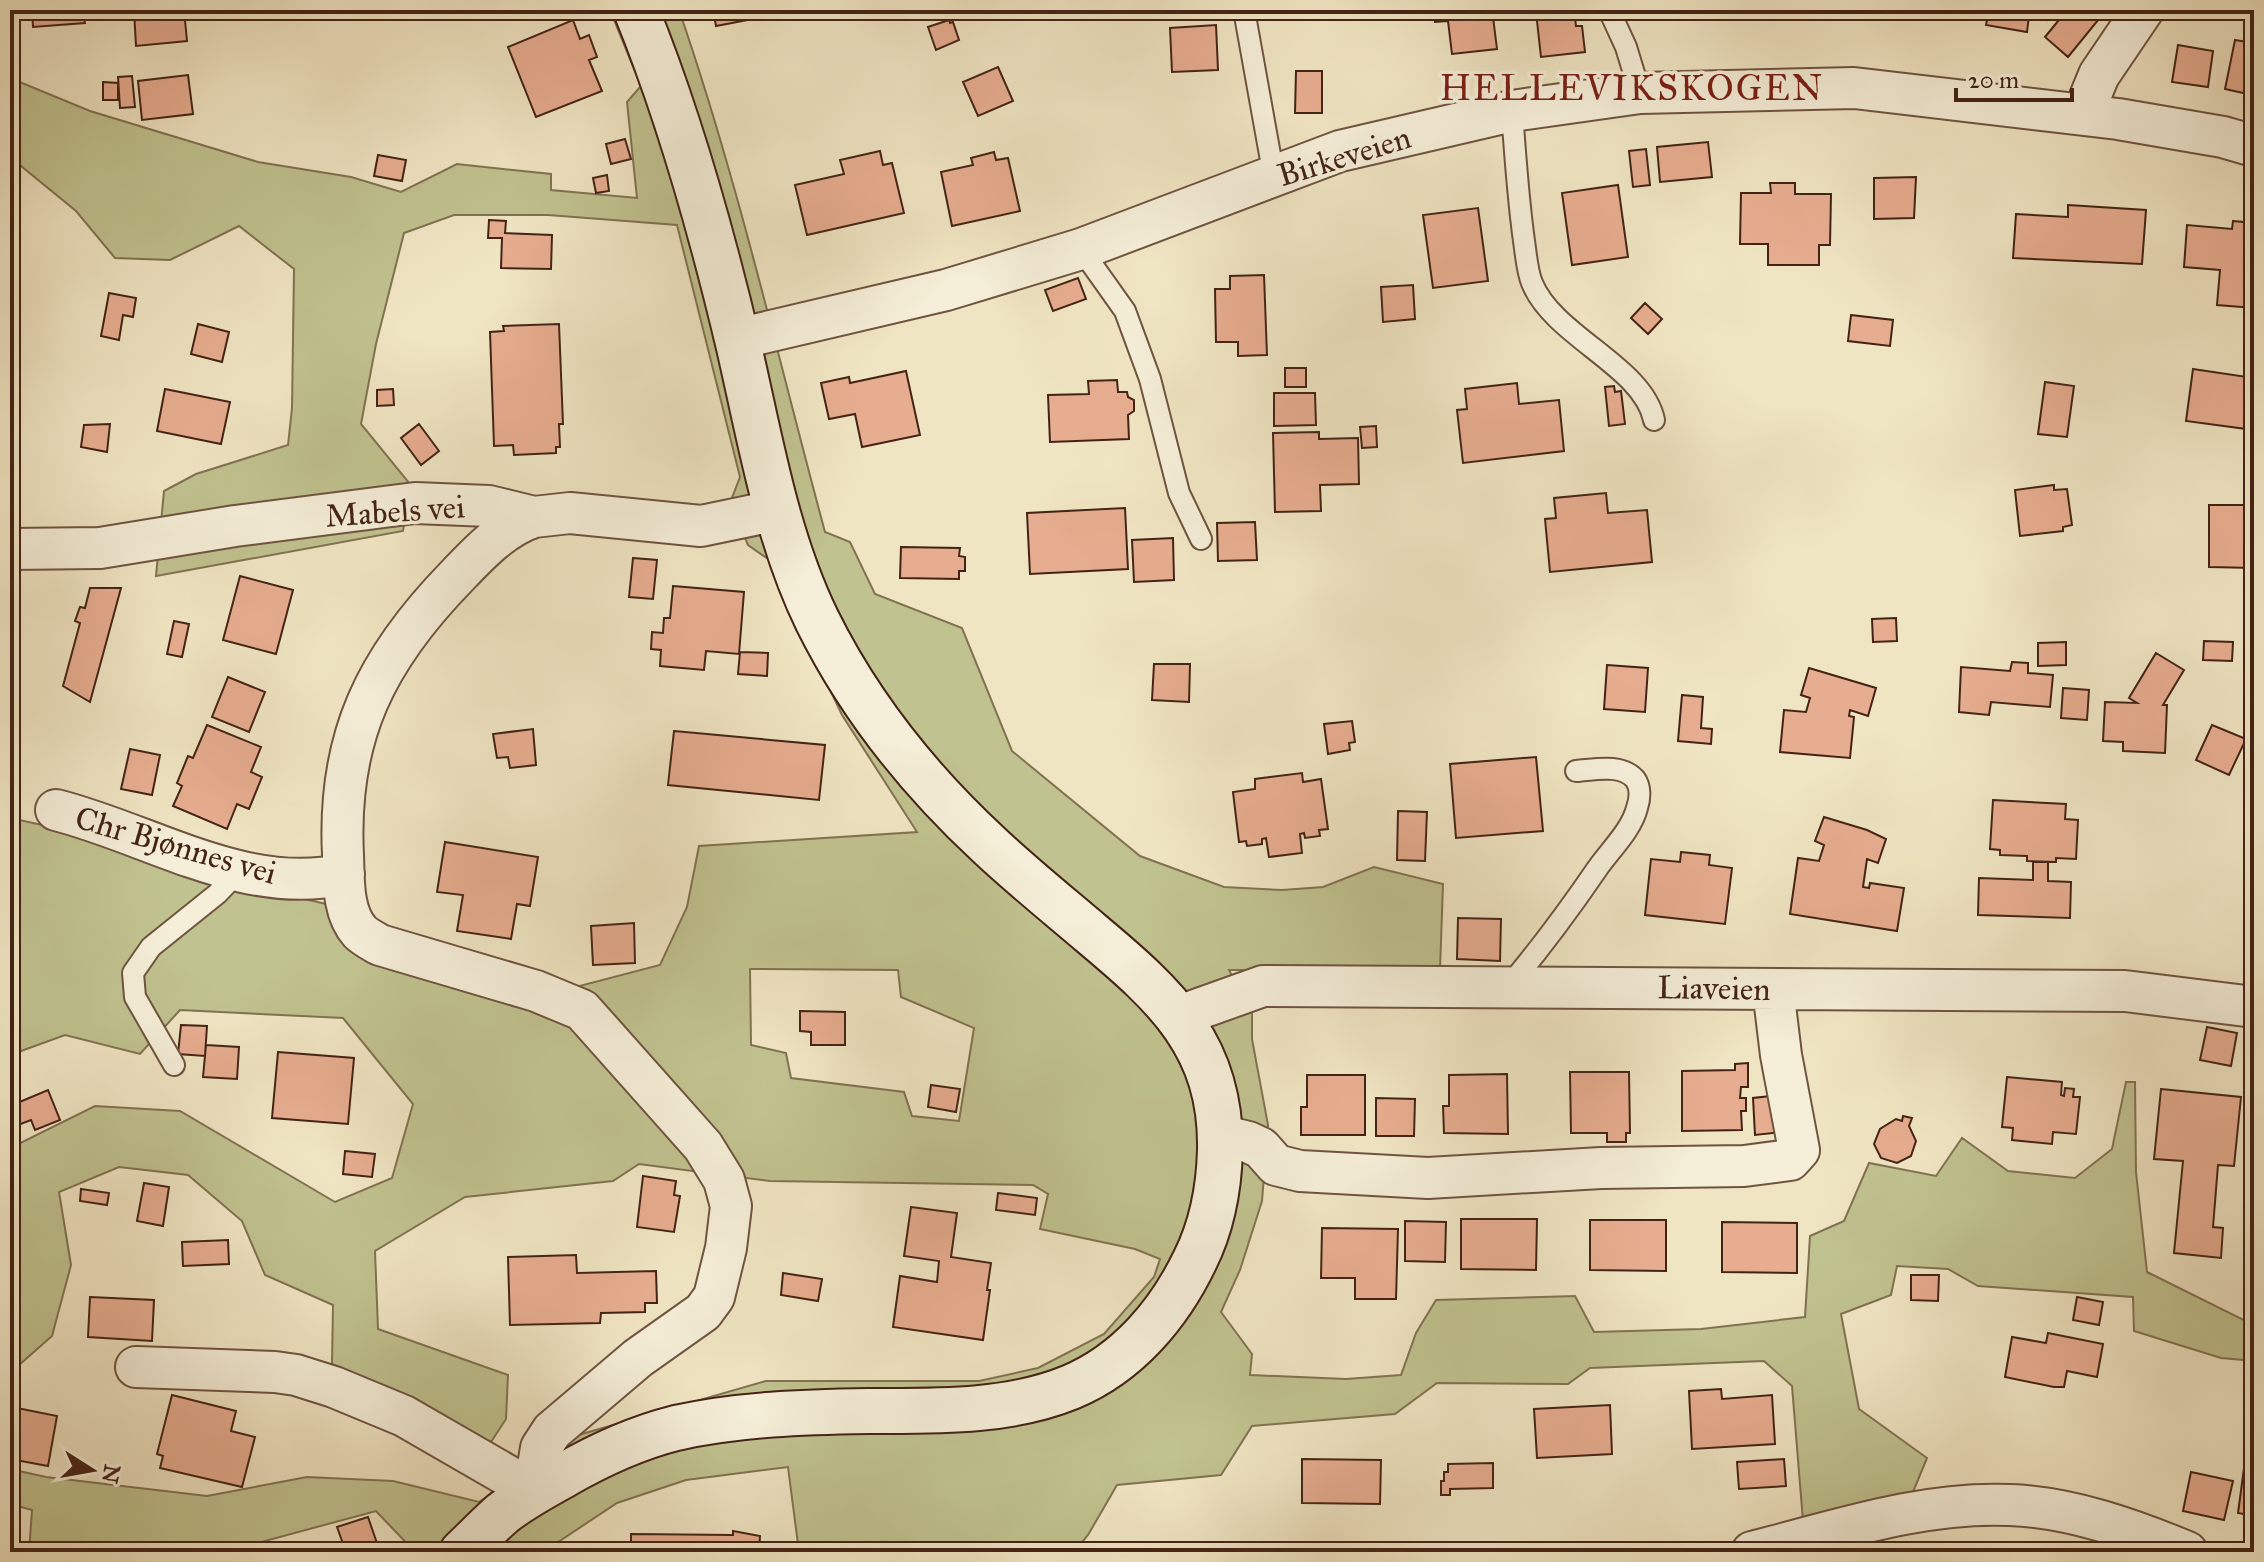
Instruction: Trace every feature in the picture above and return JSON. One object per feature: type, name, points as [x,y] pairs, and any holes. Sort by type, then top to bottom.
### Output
[{"type":"main road","points":[[462,1552],[503,1513],[534,1491],[590,1460],[676,1428],[756,1416],[985,1407],[1027,1401],[1070,1387],[1108,1368],[1149,1331],[1179,1293],[1202,1247],[1219,1177],[1217,1106],[1202,1060],[1179,1016],[1139,973],[987,843],[903,754],[866,705],[814,614],[778,510],[737,339],[694,181],[661,71],[636,10]]},
{"type":"street","points":[[2083,114],[2099,75],[2143,10]]},
{"type":"street","name":"Birkeveien","points":[[737,339],[946,290],[1081,249],[1340,151],[1512,111],[1640,93],[1854,88],[2083,114],[2223,137],[2254,146]]},
{"type":"street","name":"Mabels vei","points":[[10,549],[100,548],[235,526],[415,503],[489,506],[534,517],[570,513],[701,526],[778,510]]},
{"type":"street","points":[[136,1367],[296,1375],[404,1416],[534,1491],[541,1448],[552,1431],[638,1358],[703,1312],[714,1297],[726,1248],[731,1206],[724,1180],[703,1146],[582,1010],[536,991],[380,945],[360,932],[348,913],[341,824],[345,774],[358,721],[380,674],[422,612],[482,550],[520,521],[534,517]]},
{"type":"street","name":"Chr Bjønnes vei","points":[[56,810],[85,817],[161,848],[266,876],[297,880],[344,874]]},
{"type":"street","name":"Liaveien","points":[[1179,1016],[1263,986],[2125,991],[2254,1007]]},
{"type":"street","points":[[1220,1135],[1248,1142],[1261,1148],[1276,1165],[1300,1171],[1428,1178],[1601,1168],[1744,1166],[1790,1160],[1799,1150],[1781,1055],[1773,989]]},
{"type":"street","points":[[1752,1552],[1910,1512],[2011,1505],[2057,1511],[2103,1522],[2187,1552]]},
{"type":"lane","points":[[1244,10],[1274,177]]},
{"type":"lane","points":[[1609,10],[1626,47],[1640,93]]},
{"type":"lane","points":[[1512,111],[1522,223],[1532,284],[1552,314],[1626,377],[1652,408],[1654,420]]},
{"type":"lane","points":[[1081,249],[1125,311],[1150,379],[1179,493],[1201,539]]},
{"type":"lane","points":[[1508,987],[1583,892],[1637,810],[1640,789],[1636,780],[1628,774],[1614,769],[1576,771]]},
{"type":"lane","points":[[174,1065],[135,997],[133,973],[151,947],[217,894],[240,870]]},
{"type":"green space","points":[[610,10],[679,10],[739,204],[825,532],[850,542],[875,594],[962,628],[1012,751],[1140,856],[1224,887],[1282,890],[1323,887],[1374,867],[1443,884],[1440,970],[1229,970],[1252,1012],[1252,1039],[1268,1125],[1262,1201],[1240,1270],[1221,1312],[1252,1354],[1250,1375],[1346,1379],[1401,1375],[1416,1333],[1436,1300],[1575,1296],[1594,1332],[1701,1329],[1805,1317],[1810,1236],[1844,1221],[1869,1163],[1936,1176],[1962,1138],[2008,1171],[2075,1178],[2112,1149],[2126,1082],[2135,1082],[2136,1172],[2147,1272],[2254,1325],[2254,1361],[2221,1358],[2134,1331],[2133,1297],[1978,1286],[1948,1269],[1897,1266],[1891,1295],[1841,1314],[1859,1409],[1927,1458],[1911,1497],[1803,1521],[1792,1386],[1764,1361],[1590,1368],[1568,1384],[1437,1383],[1395,1414],[1252,1426],[1221,1475],[1117,1485],[1088,1535],[1074,1552],[799,1552],[788,1467],[686,1480],[617,1503],[543,1552],[415,1552],[376,1511],[250,1545],[157,1552],[29,1552],[32,1510],[10,1504],[10,1469],[46,1477],[207,1496],[307,1477],[393,1481],[479,1502],[575,1436],[766,1381],[979,1381],[1038,1368],[1104,1334],[1154,1277],[1160,1259],[1135,1249],[1040,1229],[1048,1194],[1033,1185],[770,1181],[639,1164],[613,1181],[465,1197],[375,1251],[378,1329],[508,1375],[506,1419],[491,1442],[332,1364],[333,1305],[265,1275],[242,1221],[188,1175],[119,1167],[59,1192],[71,1265],[52,1336],[10,1373],[10,1148],[95,1106],[180,1111],[335,1202],[392,1178],[413,1104],[343,1018],[180,1010],[140,1054],[65,1035],[10,1055],[10,818],[61,829],[203,875],[326,904],[377,959],[530,999],[660,965],[687,907],[699,846],[917,832],[842,715],[768,559],[748,545],[730,503],[740,477],[677,225],[548,215],[454,215],[404,233],[376,344],[361,424],[410,484],[403,531],[156,576],[164,491],[196,474],[288,445],[292,408],[294,269],[239,226],[170,260],[115,258],[76,211],[10,157],[10,78],[90,111],[258,162],[351,177],[401,192],[457,164],[551,174],[551,190],[637,198],[627,102],[641,86]],"holes":[[[750,969],[898,970],[901,997],[974,1028],[959,1121],[912,1116],[904,1092],[791,1078],[786,1053],[751,1045]]]},
{"type":"building","points":[[32,10],[83,10],[85,23],[33,27]]},
{"type":"building","points":[[134,10],[184,10],[187,41],[136,46]]},
{"type":"building","points":[[713,10],[752,10],[753,19],[716,26]]},
{"type":"building","points":[[1434,10],[1554,11],[1493,17],[1497,49],[1452,54],[1448,21],[1435,22]]},
{"type":"building","points":[[1574,10],[1576,26],[1582,26],[1585,52],[1541,57],[1536,12]]},
{"type":"building","points":[[1989,10],[2049,10],[2047,20],[2029,16],[2027,32],[1986,25]]},
{"type":"building","points":[[2067,10],[2088,10],[2099,19],[2068,57],[2045,37]]},
{"type":"building","points":[[573,20],[580,39],[589,35],[597,57],[589,60],[602,91],[536,117],[508,47]]},
{"type":"building","points":[[949,20],[953,22],[959,40],[936,50],[928,27]]},
{"type":"building","points":[[1216,25],[1218,70],[1172,72],[1170,28]]},
{"type":"building","points":[[2235,40],[2254,43],[2254,101],[2251,100],[2252,95],[2225,89]]},
{"type":"building","points":[[2178,45],[2213,51],[2208,87],[2172,82]]},
{"type":"building","points":[[998,67],[1013,101],[978,116],[963,82]]},
{"type":"building","points":[[1296,71],[1322,71],[1322,113],[1295,113]]},
{"type":"building","points":[[188,75],[193,114],[142,120],[138,81]]},
{"type":"building","points":[[132,76],[135,107],[120,108],[118,77]]},
{"type":"building","points":[[103,82],[118,83],[118,100],[103,100]]},
{"type":"building","points":[[625,139],[631,159],[611,164],[606,144]]},
{"type":"building","points":[[1708,142],[1712,177],[1660,182],[1657,147]]},
{"type":"building","points":[[1646,149],[1650,185],[1633,187],[1629,151]]},
{"type":"building","points":[[880,151],[883,165],[892,163],[904,213],[807,235],[795,185],[844,174],[840,160]]},
{"type":"building","points":[[994,152],[996,160],[1008,158],[1020,211],[952,226],[941,172],[973,165],[971,158]]},
{"type":"building","points":[[378,155],[406,160],[402,181],[374,176]]},
{"type":"building","points":[[607,175],[609,191],[596,193],[593,178]]},
{"type":"building","points":[[1916,177],[1914,218],[1874,219],[1874,178]]},
{"type":"building","points":[[1770,183],[1795,183],[1795,194],[1831,194],[1830,245],[1819,245],[1819,265],[1768,265],[1768,244],[1740,244],[1741,193],[1771,193]]},
{"type":"building","points":[[1618,185],[1628,257],[1572,265],[1562,193]]},
{"type":"building","points":[[2068,205],[2146,210],[2142,264],[2013,258],[2016,214],[2068,217]]},
{"type":"building","points":[[1478,208],[1488,281],[1433,288],[1423,215]]},
{"type":"building","points":[[489,220],[506,221],[505,233],[552,235],[551,269],[501,268],[502,238],[488,238]]},
{"type":"building","points":[[2233,221],[2254,223],[2254,308],[2217,305],[2220,270],[2184,267],[2187,225],[2232,229]]},
{"type":"building","points":[[1264,275],[1267,355],[1238,356],[1238,342],[1216,342],[1215,289],[1230,289],[1230,276]]},
{"type":"building","points":[[1078,278],[1086,299],[1053,311],[1045,290]]},
{"type":"building","points":[[1413,285],[1415,319],[1383,322],[1381,287]]},
{"type":"building","points":[[109,293],[136,298],[133,317],[123,315],[119,340],[101,336]]},
{"type":"building","points":[[1645,303],[1662,319],[1648,334],[1631,318]]},
{"type":"building","points":[[1851,315],[1893,320],[1890,346],[1848,341]]},
{"type":"building","points":[[198,324],[229,332],[222,362],[191,354]]},
{"type":"building","points":[[559,324],[563,424],[559,424],[560,447],[556,447],[556,453],[514,455],[513,445],[494,446],[490,332],[504,331],[503,326]]},
{"type":"building","points":[[1285,368],[1306,368],[1306,387],[1285,387]]},
{"type":"building","points":[[2193,369],[2254,378],[2254,430],[2186,421]]},
{"type":"building","points":[[906,371],[920,435],[862,447],[855,414],[829,419],[821,383],[849,377],[850,383]]},
{"type":"building","points":[[1117,380],[1118,392],[1127,392],[1128,397],[1134,400],[1134,411],[1128,415],[1129,439],[1050,442],[1048,395],[1089,394],[1088,381]]},
{"type":"building","points":[[2045,382],[2074,386],[2067,437],[2038,434]]},
{"type":"building","points":[[1517,383],[1519,404],[1559,400],[1564,451],[1463,463],[1457,410],[1467,409],[1465,389]]},
{"type":"building","points":[[1614,386],[1615,392],[1621,391],[1625,424],[1609,426],[1605,387]]},
{"type":"building","points":[[165,389],[230,402],[221,444],[157,431]]},
{"type":"building","points":[[393,389],[394,405],[377,406],[377,390]]},
{"type":"building","points":[[1274,393],[1315,393],[1316,425],[1274,426]]},
{"type":"building","points":[[110,424],[107,452],[81,447],[84,425]]},
{"type":"building","points":[[419,424],[439,451],[421,465],[401,438]]},
{"type":"building","points":[[1376,426],[1377,447],[1362,448],[1360,427]]},
{"type":"building","points":[[1319,432],[1319,439],[1358,438],[1359,484],[1320,485],[1321,511],[1275,512],[1273,433]]},
{"type":"building","points":[[2054,485],[2054,490],[2067,489],[2072,525],[2063,527],[2063,531],[2020,536],[2015,490]]},
{"type":"building","points":[[1606,493],[1608,513],[1647,510],[1652,562],[1550,572],[1545,519],[1556,518],[1554,498]]},
{"type":"building","points":[[2209,505],[2254,505],[2254,568],[2209,567]]},
{"type":"building","points":[[1125,508],[1128,569],[1030,574],[1027,513]]},
{"type":"building","points":[[1255,522],[1257,560],[1218,561],[1217,523]]},
{"type":"building","points":[[1173,538],[1174,580],[1134,582],[1132,540]]},
{"type":"building","points":[[901,547],[960,548],[959,556],[965,557],[965,571],[959,571],[959,579],[900,578]]},
{"type":"building","points":[[633,558],[657,560],[653,599],[629,597]]},
{"type":"building","points":[[240,576],[293,590],[276,654],[223,640]]},
{"type":"building","points":[[673,586],[744,592],[739,654],[706,651],[704,670],[660,666],[661,650],[651,649],[652,632],[663,633],[664,618],[670,618]]},
{"type":"building","points":[[90,588],[121,588],[90,702],[63,686],[80,623],[75,621],[80,607],[85,608]]},
{"type":"building","points":[[1896,618],[1897,641],[1873,642],[1872,619]]},
{"type":"building","points":[[174,621],[189,624],[182,657],[167,654]]},
{"type":"building","points":[[2204,641],[2233,642],[2232,661],[2203,660]]},
{"type":"building","points":[[2066,642],[2066,665],[2038,666],[2038,643]]},
{"type":"building","points":[[740,652],[768,653],[767,676],[738,674]]},
{"type":"building","points":[[2156,653],[2184,670],[2163,705],[2167,705],[2165,753],[2123,751],[2123,742],[2103,741],[2105,702],[2137,703],[2129,698]]},
{"type":"building","points":[[2012,662],[2028,663],[2028,673],[2053,675],[2050,707],[1991,702],[1989,715],[1959,712],[1961,667],[2010,671]]},
{"type":"building","points":[[1154,664],[1190,664],[1189,702],[1152,700]]},
{"type":"building","points":[[1607,665],[1648,668],[1645,712],[1604,709]]},
{"type":"building","points":[[1809,668],[1876,688],[1868,716],[1850,710],[1849,716],[1854,717],[1850,758],[1780,752],[1784,710],[1806,712],[1810,698],[1801,695]]},
{"type":"building","points":[[228,677],[265,692],[249,732],[212,717]]},
{"type":"building","points":[[2063,688],[2089,690],[2087,720],[2061,718]]},
{"type":"building","points":[[1682,695],[1703,697],[1701,728],[1712,729],[1711,744],[1678,741]]},
{"type":"building","points":[[1352,721],[1355,742],[1349,743],[1350,750],[1328,754],[1324,724]]},
{"type":"building","points":[[207,725],[261,747],[251,772],[262,777],[249,809],[237,804],[227,829],[173,806],[182,786],[177,783],[188,756],[193,758]]},
{"type":"building","points":[[2212,725],[2246,739],[2229,775],[2196,760]]},
{"type":"building","points":[[533,729],[536,765],[510,768],[508,757],[497,758],[493,734]]},
{"type":"building","points":[[674,731],[825,745],[819,800],[668,785]]},
{"type":"building","points":[[130,749],[160,755],[152,795],[121,789]]},
{"type":"building","points":[[1536,757],[1543,831],[1456,838],[1450,764]]},
{"type":"building","points":[[1302,773],[1303,782],[1321,779],[1328,829],[1319,830],[1320,836],[1305,838],[1304,833],[1300,834],[1302,853],[1269,857],[1266,838],[1262,839],[1262,844],[1247,846],[1246,841],[1239,842],[1233,792],[1255,789],[1255,779]]},
{"type":"building","points":[[1993,800],[2066,804],[2065,819],[2078,820],[2076,859],[2027,861],[2027,856],[2000,855],[2000,850],[1990,849]]},
{"type":"building","points":[[1398,811],[1427,812],[1425,861],[1397,860]]},
{"type":"building","points":[[1824,817],[1886,839],[1878,863],[1867,859],[1863,887],[1869,888],[1870,883],[1904,888],[1897,931],[1790,914],[1798,858],[1819,861],[1824,845],[1815,841]]},
{"type":"building","points":[[445,842],[538,857],[530,906],[517,904],[511,939],[457,931],[463,895],[437,892]]},
{"type":"building","points":[[1681,852],[1710,855],[1709,865],[1732,868],[1725,924],[1645,915],[1651,859],[1680,862]]},
{"type":"building","points":[[2033,862],[2048,862],[2048,881],[2071,882],[2070,918],[1978,915],[1979,878],[2033,880]]},
{"type":"building","points":[[1458,918],[1501,919],[1500,961],[1457,959]]},
{"type":"building","points":[[634,923],[635,963],[593,965],[591,926]]},
{"type":"building","points":[[800,1011],[845,1012],[845,1045],[811,1045],[811,1032],[800,1031]]},
{"type":"building","points":[[181,1025],[207,1026],[205,1056],[178,1054]]},
{"type":"building","points":[[2207,1027],[2237,1033],[2231,1066],[2200,1060]]},
{"type":"building","points":[[206,1045],[239,1047],[237,1079],[203,1077]]},
{"type":"building","points":[[278,1052],[354,1058],[348,1124],[272,1118]]},
{"type":"building","points":[[1748,1063],[1748,1087],[1741,1087],[1740,1098],[1746,1098],[1746,1111],[1741,1111],[1742,1130],[1682,1131],[1682,1071],[1735,1070],[1735,1064]]},
{"type":"building","points":[[1570,1072],[1629,1072],[1630,1133],[1626,1133],[1626,1142],[1607,1142],[1607,1133],[1571,1133]]},
{"type":"building","points":[[1507,1074],[1508,1134],[1444,1133],[1443,1106],[1449,1106],[1449,1075]]},
{"type":"building","points":[[1307,1075],[1365,1075],[1365,1135],[1301,1135],[1301,1107],[1307,1107]]},
{"type":"building","points":[[2007,1077],[2062,1082],[2061,1095],[2064,1096],[2065,1088],[2074,1089],[2073,1097],[2080,1097],[2076,1134],[2053,1132],[2052,1144],[2012,1140],[2013,1128],[2002,1127]]},
{"type":"building","points":[[931,1085],[960,1089],[956,1112],[928,1107]]},
{"type":"building","points":[[2161,1089],[2241,1097],[2234,1166],[2218,1165],[2213,1227],[2223,1228],[2221,1258],[2174,1253],[2183,1161],[2154,1159]]},
{"type":"building","points":[[48,1090],[60,1120],[35,1130],[31,1120],[10,1128],[10,1106]]},
{"type":"building","points":[[1781,1095],[1783,1132],[1755,1135],[1753,1098]]},
{"type":"building","points":[[1376,1098],[1415,1099],[1414,1136],[1376,1136]]},
{"type":"building","points":[[1903,1116],[1912,1118],[1909,1126],[1916,1141],[1911,1156],[1897,1163],[1881,1158],[1874,1144],[1880,1129],[1896,1119],[1902,1121]]},
{"type":"building","points":[[345,1151],[375,1154],[372,1177],[343,1174]]},
{"type":"building","points":[[643,1176],[676,1181],[674,1195],[680,1196],[674,1232],[637,1227]]},
{"type":"building","points":[[144,1183],[169,1187],[163,1226],[137,1221]]},
{"type":"building","points":[[81,1189],[109,1193],[107,1205],[80,1201]]},
{"type":"building","points":[[998,1193],[1037,1198],[1035,1215],[996,1210]]},
{"type":"building","points":[[911,1207],[957,1213],[951,1257],[991,1263],[983,1340],[893,1327],[900,1276],[937,1282],[939,1261],[904,1256]]},
{"type":"building","points":[[1461,1219],[1537,1219],[1536,1270],[1461,1269]]},
{"type":"building","points":[[1590,1220],[1666,1220],[1666,1271],[1590,1270]]},
{"type":"building","points":[[1405,1221],[1446,1222],[1445,1262],[1405,1261]]},
{"type":"building","points":[[1722,1222],[1797,1223],[1797,1273],[1722,1272]]},
{"type":"building","points":[[1322,1228],[1398,1229],[1396,1299],[1355,1299],[1355,1278],[1321,1278]]},
{"type":"building","points":[[228,1240],[229,1264],[183,1266],[182,1242]]},
{"type":"building","points":[[576,1255],[577,1273],[656,1271],[657,1303],[645,1303],[645,1312],[601,1313],[600,1323],[510,1325],[508,1257]]},
{"type":"building","points":[[2247,1272],[2254,1273],[2254,1313],[2244,1312]]},
{"type":"building","points":[[783,1273],[822,1279],[818,1301],[781,1295]]},
{"type":"building","points":[[1911,1275],[1939,1275],[1938,1301],[1911,1300]]},
{"type":"building","points":[[90,1297],[154,1300],[152,1341],[88,1337]]},
{"type":"building","points":[[2077,1297],[2103,1302],[2099,1325],[2073,1320]]},
{"type":"building","points":[[2048,1333],[2103,1344],[2097,1377],[2067,1371],[2064,1387],[2054,1387],[2005,1377],[2012,1337],[2046,1343]]},
{"type":"building","points":[[1721,1389],[1722,1399],[1772,1395],[1775,1444],[1692,1449],[1689,1391]]},
{"type":"building","points":[[172,1395],[236,1411],[231,1431],[255,1437],[242,1487],[160,1468],[163,1456],[157,1454]]},
{"type":"building","points":[[1610,1405],[1612,1454],[1537,1458],[1534,1409]]},
{"type":"building","points":[[12,1407],[57,1416],[48,1466],[10,1459]]},
{"type":"building","points":[[1302,1459],[1381,1460],[1380,1504],[1302,1503]]},
{"type":"building","points":[[1784,1459],[1786,1486],[1739,1489],[1737,1462]]},
{"type":"building","points":[[1493,1463],[1493,1488],[1450,1489],[1450,1495],[1441,1495],[1441,1481],[1444,1481],[1444,1472],[1448,1472],[1448,1464]]},
{"type":"building","points":[[2244,1468],[2254,1469],[2254,1516],[2238,1513]]},
{"type":"building","points":[[2191,1472],[2233,1481],[2224,1520],[2183,1511]]},
{"type":"building","points":[[368,1517],[380,1552],[346,1552],[337,1527]]},
{"type":"building","points":[[733,1531],[760,1536],[759,1552],[631,1552],[631,1534],[733,1535]]},
{"type":"district","name":"HELLEVIKSKOGEN","points":[[1632,87]]}]
